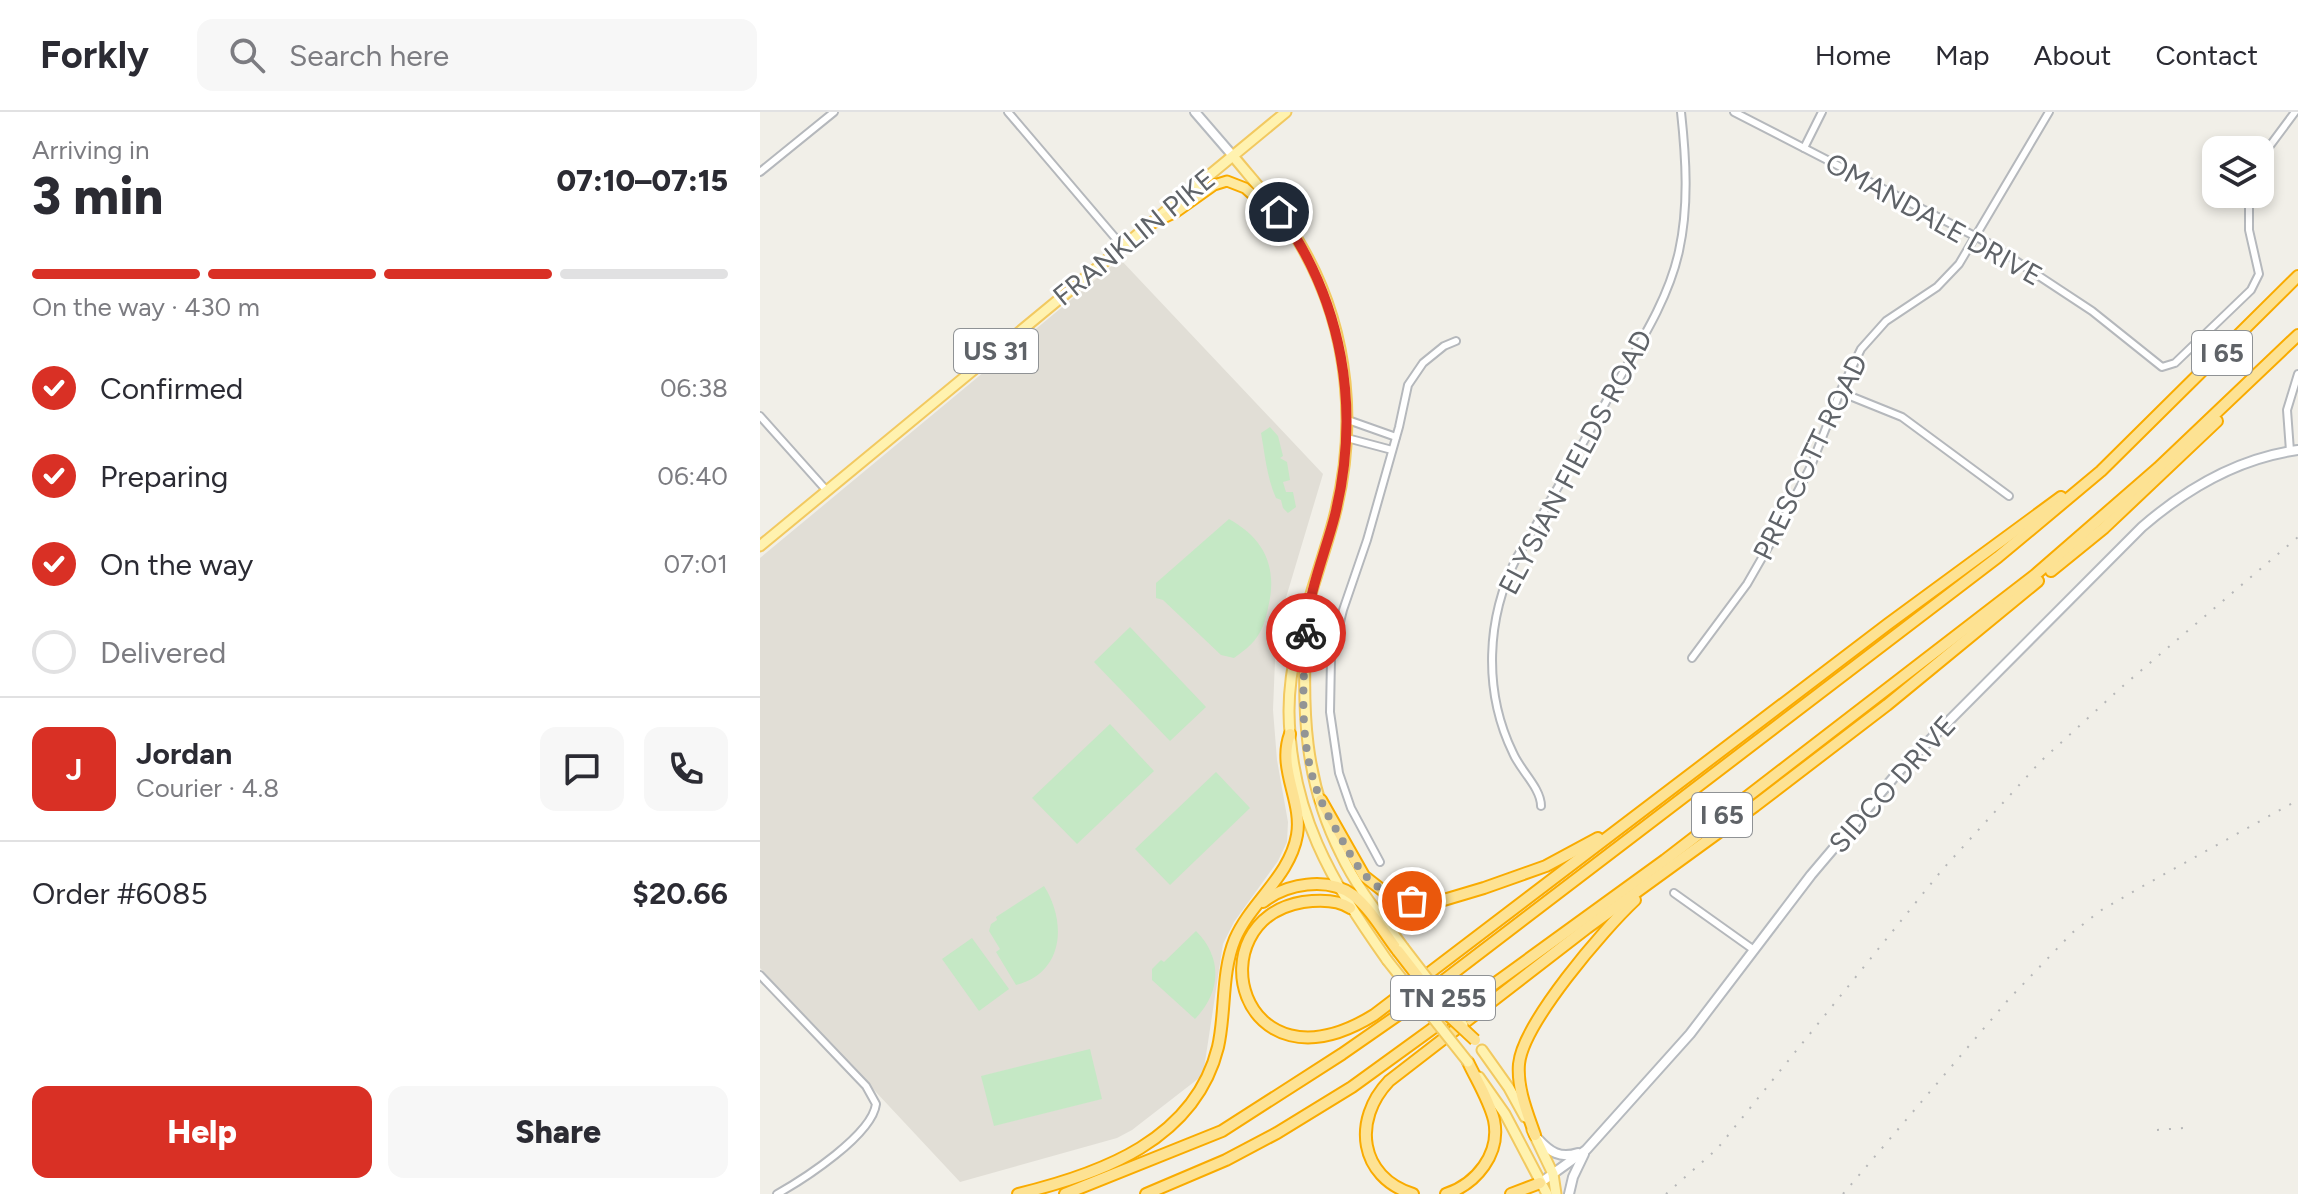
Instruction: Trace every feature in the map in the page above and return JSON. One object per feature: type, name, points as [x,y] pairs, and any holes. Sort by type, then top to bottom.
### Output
[{"type":"highway","points":[[1151,224],[1176,212],[1214,185],[1227,181],[1245,188],[1290,228]]},
{"type":"highway","name":"I 65","points":[[1065,1194],[1222,1131],[1401,1013],[1998,557],[2101,471],[2298,276]]},
{"type":"highway","name":"I 65","points":[[1146,1194],[1226,1160],[1330,1101],[1665,860],[2035,575],[2118,504],[2298,335]]},
{"type":"highway","points":[[1413,1194],[1396,1187],[1381,1175],[1367,1150],[1366,1121],[1378,1093],[1408,1065],[1887,705],[2104,528],[2207,431],[2256,376]]},
{"type":"highway","points":[[1350,908],[1333,901],[1294,904],[1270,916],[1253,933],[1243,963],[1243,984],[1252,1009],[1272,1030],[1291,1037],[1315,1037],[1340,1032],[1365,1021],[1888,624],[2065,495],[2146,428]]},
{"type":"highway","points":[[1018,1194],[1074,1179],[1119,1161],[1159,1136],[1200,1089],[1213,1064],[1220,1035],[1229,960],[1237,935],[1286,865],[1297,839],[1297,816],[1285,754],[1290,734]]},
{"type":"highway","points":[[1321,800],[1364,876],[1387,894],[1418,902],[1453,898],[1536,870],[1641,813]]},
{"type":"highway","points":[[1535,1135],[1519,1078],[1520,1057],[1527,1037],[1604,931],[1669,869]]},
{"type":"highway","points":[[1250,915],[1266,900],[1285,890],[1308,885],[1338,889],[1358,899],[1400,949],[1446,1013],[1475,1040]]},
{"type":"highway","points":[[1446,1194],[1467,1184],[1482,1170],[1494,1138],[1495,1127],[1490,1109],[1468,1062]]},
{"type":"highway","points":[[1511,1194],[1540,1183]]},
{"type":"highway","points":[[1511,1194],[1522,1194]]},
{"type":"main road","points":[[1195,112],[1290,228],[1315,273],[1335,328],[1346,382],[1347,438],[1337,505],[1307,611]]},
{"type":"main road","name":"FRANKLIN PIKE","points":[[760,546],[1286,112]]},
{"type":"main road","name":"SIDCO DRIVE","points":[[1540,1183],[1588,1148],[1690,1034],[1848,829],[1891,779],[2142,527],[2215,476],[2248,462],[2294,451]]},
{"type":"main road","name":"TN 255","points":[[1307,611],[1291,672],[1290,734],[1296,779],[1306,815],[1338,889],[1350,908],[1505,1114],[1547,1194]]},
{"type":"main road","name":"TN 255","points":[[1307,611],[1303,704],[1312,768],[1330,830],[1349,870],[1400,949]]},
{"type":"main road","name":"TN 255","points":[[1475,1040],[1509,1088],[1535,1135],[1553,1174],[1556,1194]]},
{"type":"main road","points":[[1535,1135],[1550,1151],[1560,1156],[1588,1148]]},
{"type":"main road","points":[[1569,1194],[1573,1177],[1588,1148]]},
{"type":"street","points":[[760,172],[834,112]]},
{"type":"street","points":[[1008,112],[1123,247]]},
{"type":"street","name":"ELYSIAN FIELDS ROAD","points":[[1541,806],[1539,796],[1510,747],[1497,705],[1492,651],[1497,613],[1505,582],[1517,557],[1643,338],[1670,282],[1680,248],[1685,211],[1681,112]]},
{"type":"street","name":"OMANDALE DRIVE","points":[[1734,112],[1977,236],[2073,298],[2154,363],[2165,367],[2175,363],[2258,279],[2248,208]]},
{"type":"street","points":[[1804,148],[1822,112]]},
{"type":"street","name":"PRESCOTT ROAD","points":[[1692,658],[1747,584],[1774,537],[1811,466],[1840,392],[1861,349],[1894,315],[1943,282],[1959,264],[2049,112]]},
{"type":"street","points":[[2274,140],[2295,112]]},
{"type":"street","points":[[1380,862],[1351,808],[1339,773],[1330,712],[1331,658],[1396,437],[1408,385],[1414,373],[1444,346],[1456,341]]},
{"type":"street","points":[[2294,451],[2287,410],[2298,374]]},
{"type":"street","points":[[1840,392],[1902,417],[2009,496]]},
{"type":"street","points":[[760,416],[827,491]]},
{"type":"street","points":[[1348,420],[1396,437]]},
{"type":"street","points":[[1347,438],[1392,450]]},
{"type":"street","points":[[1674,893],[1754,950]]},
{"type":"street","points":[[760,975],[866,1086],[876,1104],[869,1122],[840,1150],[815,1171],[777,1194]]},
{"type":"shaded area","points":[[1120,259],[1323,474],[1282,611],[1275,660],[1273,710],[1277,760],[1288,822],[1287,842],[1278,861],[1234,922],[1223,944],[1203,1075],[1132,1130],[1117,1138],[960,1182],[760,968],[760,558]]},
{"type":"green space","points":[[1270,427],[1278,436],[1283,456],[1280,458],[1287,462],[1290,480],[1283,482],[1286,492],[1293,492],[1296,507],[1288,513],[1281,500],[1276,498],[1270,482],[1261,433]]},
{"type":"green space","points":[[1229,519],[1260,545],[1270,568],[1271,580],[1271,594],[1261,630],[1252,643],[1234,658],[1221,655],[1163,600],[1156,598],[1156,583]]},
{"type":"green space","points":[[1130,627],[1206,707],[1170,741],[1094,662]]},
{"type":"green space","points":[[1110,724],[1154,771],[1077,844],[1032,798]]},
{"type":"green space","points":[[1216,772],[1250,808],[1170,885],[1135,849]]},
{"type":"green space","points":[[1044,886],[1056,915],[1057,944],[1044,970],[1016,985],[996,952],[1000,949],[989,931],[996,917]]},
{"type":"green space","points":[[1196,931],[1211,952],[1215,975],[1210,998],[1195,1019],[1152,980],[1152,969],[1161,960],[1164,962]]},
{"type":"green space","points":[[972,938],[1009,989],[979,1011],[942,959]]},
{"type":"green space","points":[[1090,1049],[1102,1099],[994,1126],[981,1076]]},
{"type":"railway","points":[[1666,1194],[1717,1149],[1942,870],[2041,761],[2124,685],[2298,537]]},
{"type":"railway","points":[[1843,1194],[2008,1000],[2072,933],[2100,911],[2298,800]]},
{"type":"railway","points":[[2157,1130],[2184,1128]]},
{"type":"way so far","points":[[1306,633],[1303,704],[1314,780],[1321,800],[1353,862],[1364,876],[1387,894],[1412,901]]},
{"type":"route","points":[[1279,212],[1301,244],[1325,298],[1340,348],[1346,382],[1348,426],[1345,463],[1334,519],[1307,611],[1306,633]]}]
